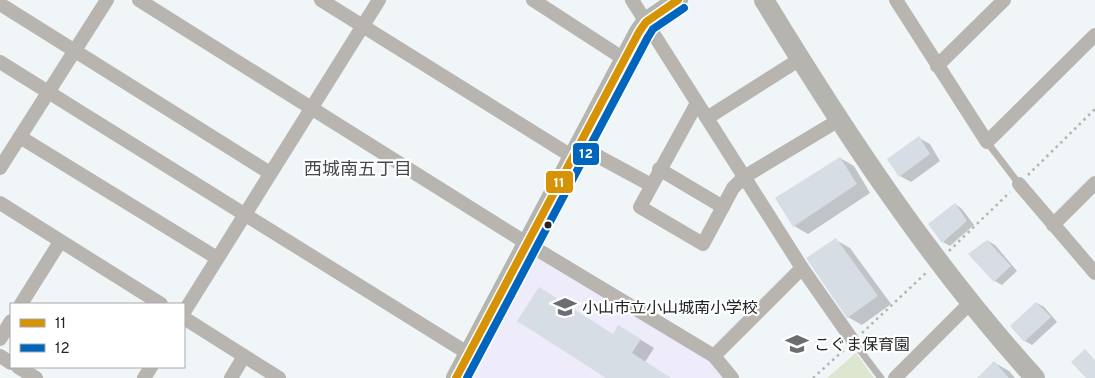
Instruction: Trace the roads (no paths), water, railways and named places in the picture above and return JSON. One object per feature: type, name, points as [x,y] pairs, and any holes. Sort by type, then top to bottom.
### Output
[{"type":"street","points":[[0,168],[107,0]]},
{"type":"street","points":[[139,0],[528,244],[714,356],[732,378]]},
{"type":"street","points":[[321,0],[576,152],[651,185]]},
{"type":"street","points":[[185,310],[379,0]]},
{"type":"street","points":[[532,0],[624,59]]},
{"type":"street","points":[[632,0],[802,268],[853,341]]},
{"type":"street","points":[[456,378],[624,59],[646,22],[678,0]]},
{"type":"street","points":[[764,0],[872,172],[938,263],[1035,378]]},
{"type":"street","points":[[896,0],[987,142],[1095,35]]},
{"type":"street","points":[[937,66],[1004,0]]},
{"type":"street","points":[[0,4],[270,173]]},
{"type":"street","points":[[707,118],[800,59]]},
{"type":"street","points":[[0,62],[469,354]]},
{"type":"street","points":[[697,102],[640,207],[702,244],[733,188],[744,177],[839,120]]},
{"type":"street","points":[[20,137],[217,258]]},
{"type":"street","points":[[659,169],[722,207]]},
{"type":"street","points":[[1053,225],[1095,183]]},
{"type":"street","points":[[1019,184],[1095,273]]},
{"type":"street","points":[[0,203],[159,303]]},
{"type":"street","points":[[22,303],[60,242]]},
{"type":"street","points":[[714,356],[802,268]]},
{"type":"street","points":[[895,378],[970,303]]},
{"type":"street","points":[[185,319],[279,378]]},
{"type":"street","points":[[0,339],[10,322]]},
{"type":"street","points":[[231,378],[244,356]]},
{"type":"street","points":[[20,368],[36,378]]},
{"type":"lane","points":[[987,142],[1019,184]]},
{"type":"lane","points":[[853,341],[881,378]]},
{"type":"place","name":"小山市立小山城南小学校","points":[[565,307]]},
{"type":"place","name":"こぐま保育園","points":[[797,344]]},
{"type":"district","name":"西城南五丁目","points":[[358,169]]}]
